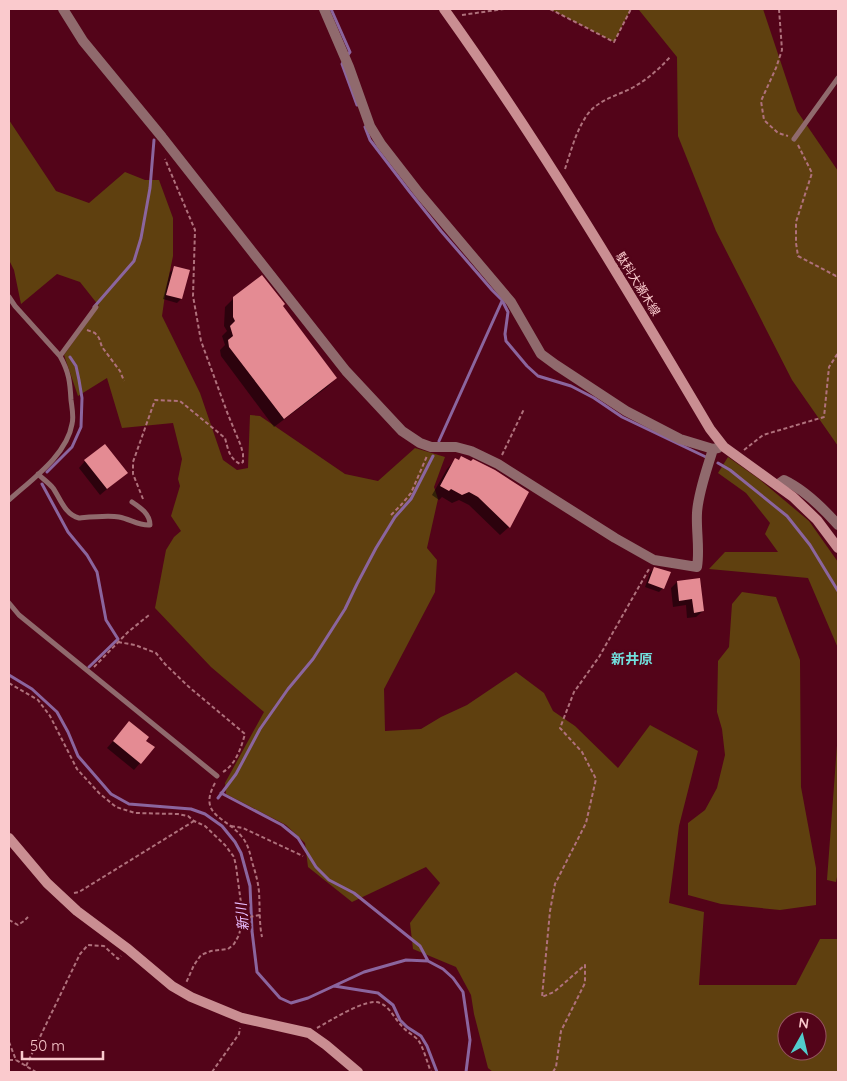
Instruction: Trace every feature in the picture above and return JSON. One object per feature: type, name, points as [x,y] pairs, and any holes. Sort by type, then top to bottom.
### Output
[{"type":"main road","name":"駄科大瀬木線","points":[[447,13],[517,115],[631,295],[710,429],[724,446],[793,497],[817,520],[838,548]]},
{"type":"main road","points":[[9,838],[46,883],[77,911],[128,949],[172,986],[242,1018],[309,1033],[358,1072]]},
{"type":"street","points":[[63,9],[83,41],[162,137],[346,371],[402,431],[420,443],[431,447],[456,447],[498,464],[615,538],[654,560],[697,567],[699,555],[697,512],[713,449]]},
{"type":"street","points":[[324,9],[349,67],[370,126],[381,144],[419,193],[511,302],[542,354],[626,411],[680,439],[713,449],[724,446]]},
{"type":"street","points":[[777,485],[784,480],[794,485],[827,512],[838,525]]},
{"type":"lane","points":[[794,139],[838,78]]},
{"type":"lane","points":[[9,296],[15,306],[60,356],[70,379],[73,423],[66,443],[58,453],[9,500]]},
{"type":"lane","points":[[60,356],[96,306]]},
{"type":"lane","points":[[38,474],[52,486],[68,512],[74,517],[117,516],[147,526],[150,525],[148,515],[132,502]]},
{"type":"lane","points":[[9,603],[19,615],[216,776]]},
{"type":"path","points":[[447,13],[504,9]]},
{"type":"path","points":[[550,9],[614,42],[631,9]]},
{"type":"path","points":[[779,9],[782,50],[761,101],[764,120],[778,133],[794,139],[812,173],[796,222],[798,256],[836,276],[838,275]]},
{"type":"path","points":[[560,183],[581,127],[588,115],[599,103],[647,79],[671,56]]},
{"type":"path","points":[[148,515],[133,474],[133,462],[155,400],[180,401],[225,438],[233,460],[240,464],[243,462],[241,446],[201,341],[193,296],[195,230],[162,152],[162,137]]},
{"type":"path","points":[[80,328],[95,333],[102,347],[120,371],[124,381]]},
{"type":"path","points":[[737,456],[763,435],[824,416],[829,367],[838,353]]},
{"type":"path","points":[[498,464],[524,409]]},
{"type":"path","points":[[391,515],[410,493],[431,447]]},
{"type":"path","points":[[553,1072],[556,1067],[561,1031],[585,983],[585,965],[554,992],[542,997],[550,911],[555,884],[586,823],[596,779],[582,752],[560,728],[574,692],[599,657],[654,560]]},
{"type":"path","points":[[88,672],[128,632],[150,615]]},
{"type":"path","points":[[118,642],[135,645],[156,653],[189,687],[245,734],[239,752],[227,770],[216,776],[209,796],[209,802],[215,814],[242,836],[249,849],[258,891],[262,937]]},
{"type":"path","points":[[9,683],[38,700],[50,716],[77,769],[99,793],[116,807],[135,813],[188,816],[205,826],[234,857],[243,917],[239,935],[234,944],[228,948],[201,955],[188,977],[183,992]]},
{"type":"path","points":[[74,893],[79,892],[194,821]]},
{"type":"path","points":[[229,825],[243,828],[303,856]]},
{"type":"path","points":[[243,917],[259,916]]},
{"type":"path","points":[[9,920],[18,925],[28,917]]},
{"type":"path","points":[[26,1066],[80,954],[88,945],[104,946],[118,959],[128,949]]},
{"type":"path","points":[[309,1033],[340,1014],[369,1002],[380,1002],[390,1011],[399,1024],[418,1040],[431,1072]]},
{"type":"path","points":[[212,1072],[239,1034],[242,1018]]},
{"type":"path","points":[[9,1042],[16,1060]]},
{"type":"path","points":[[9,1060],[16,1060],[36,1072]]},
{"type":"shaded area","points":[[550,9],[631,9],[614,42]]},
{"type":"shaded area","points":[[639,9],[763,9],[797,111],[838,171],[838,446],[792,380],[716,231],[678,136],[677,57]]},
{"type":"shaded area","points":[[9,120],[56,191],[89,203],[125,172],[145,180],[159,180],[173,218],[173,256],[162,316],[200,393],[223,460],[237,470],[248,468],[250,415],[260,416],[345,474],[378,481],[415,448],[445,457],[434,487],[438,499],[427,548],[437,560],[435,592],[384,689],[385,731],[421,729],[467,705],[516,672],[544,693],[553,711],[575,726],[618,768],[650,725],[698,751],[679,826],[669,903],[704,912],[699,985],[796,985],[820,939],[838,939],[838,1072],[493,1072],[488,1068],[471,995],[456,967],[413,949],[410,923],[440,883],[426,867],[352,902],[308,867],[305,843],[286,825],[226,794],[225,783],[264,712],[211,667],[155,608],[166,550],[174,537],[181,531],[171,516],[180,486],[178,479],[182,459],[173,423],[122,428],[107,378],[78,396],[64,355],[99,306],[80,282],[57,274],[21,304],[14,270],[9,260]]},
{"type":"shaded area","points":[[728,457],[759,479],[809,521],[838,562],[838,648],[808,578],[709,569],[725,552],[778,552],[765,534],[770,523],[746,493],[718,473]]},
{"type":"shaded area","points":[[742,592],[776,597],[800,660],[801,787],[816,868],[816,905],[780,910],[721,904],[688,895],[688,823],[705,810],[717,788],[725,755],[722,729],[717,712],[718,661],[729,647],[732,604]]},
{"type":"shaded area","points":[[838,732],[838,872],[836,882],[827,880]]},
{"type":"building","points":[[174,266],[190,270],[182,299],[166,295]]},
{"type":"building","points":[[262,275],[285,304],[283,306],[337,378],[284,419],[229,347],[228,340],[233,336],[230,326],[235,321],[233,317],[233,297]]},
{"type":"building","points":[[105,444],[128,473],[107,489],[84,460]]},
{"type":"building","points":[[461,456],[471,461],[473,459],[495,470],[529,492],[510,528],[478,497],[469,492],[462,495],[440,486],[455,458],[459,460]]},
{"type":"building","points":[[654,567],[671,572],[664,589],[648,583]]},
{"type":"building","points":[[700,578],[704,611],[694,613],[692,599],[679,601],[677,581]]},
{"type":"building","points":[[129,721],[149,737],[146,741],[155,747],[141,764],[113,741]]},
{"type":"waterway","points":[[331,9],[350,52],[347,56]]},
{"type":"waterway","points":[[344,61],[342,64],[357,105]]},
{"type":"waterway","points":[[365,127],[370,140],[409,191],[441,231],[502,300],[508,312],[506,341],[527,366],[538,376],[571,386],[594,398],[622,417],[708,458]]},
{"type":"waterway","points":[[94,307],[134,261],[141,238],[150,188],[154,140]]},
{"type":"waterway","points":[[439,441],[502,301]]},
{"type":"waterway","points":[[47,472],[72,447],[81,427],[82,398],[76,366],[70,357]]},
{"type":"waterway","points":[[218,798],[236,774],[260,729],[288,689],[313,659],[345,609],[376,548],[395,517],[411,499],[433,456]]},
{"type":"waterway","points":[[718,463],[730,470],[787,516],[810,545],[838,591]]},
{"type":"waterway","points":[[42,484],[68,532],[87,555],[97,572],[106,620],[118,639],[89,667]]},
{"type":"waterway","name":"新川","points":[[9,675],[32,689],[57,712],[78,756],[111,794],[129,804],[191,809],[205,814],[222,826],[241,853],[250,886],[252,931],[257,972],[280,998],[291,1003],[308,998],[364,972],[406,960],[428,961],[443,969],[453,978],[463,992],[470,1040],[466,1072]]},
{"type":"waterway","points":[[221,793],[282,825],[298,838],[316,867],[329,880],[354,893],[420,946],[428,961]]},
{"type":"waterway","points":[[334,986],[378,993],[393,1005],[400,1020],[421,1036],[437,1072]]},
{"type":"district","name":"新井原","points":[[632,659]]}]
